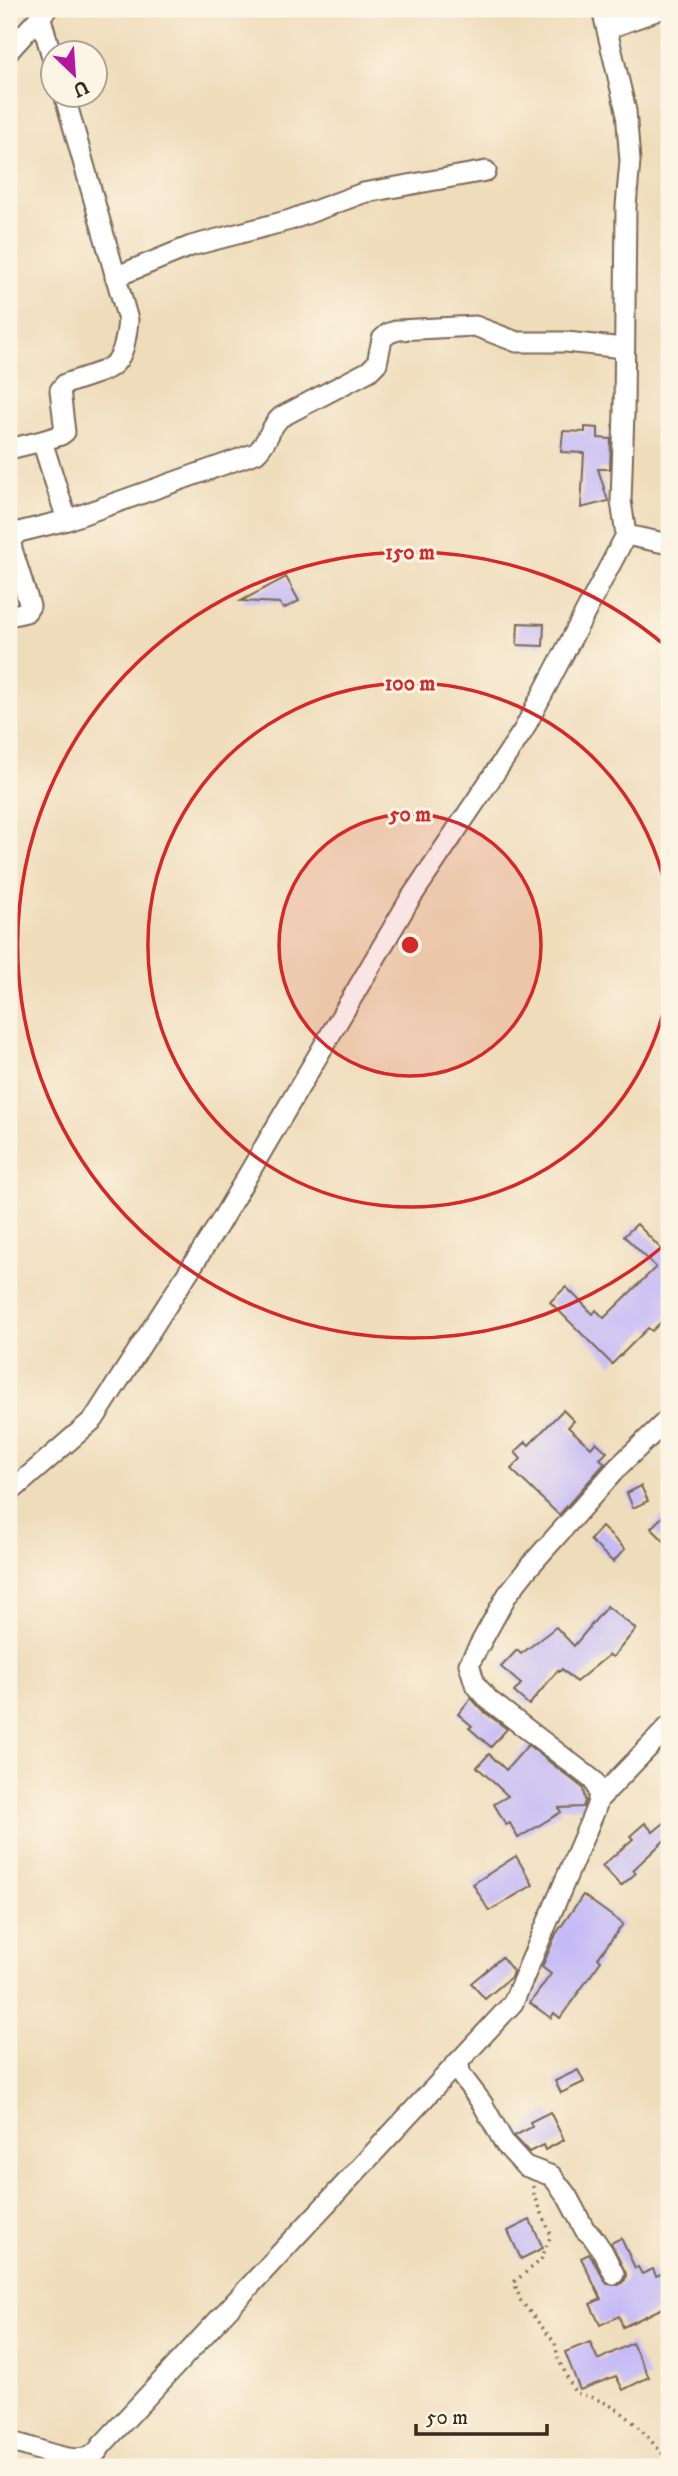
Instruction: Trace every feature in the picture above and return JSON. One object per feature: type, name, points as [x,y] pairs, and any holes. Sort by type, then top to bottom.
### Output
[{"type":"street","points":[[9,1493],[94,1419],[219,1224],[410,900],[523,731],[626,535],[621,501],[626,206],[630,161],[626,111],[602,9]]},
{"type":"street","points":[[607,29],[661,9]]},
{"type":"street","points":[[9,51],[43,12]]},
{"type":"street","points":[[43,12],[48,38]]},
{"type":"street","points":[[9,449],[65,432],[60,397],[62,386],[115,366],[122,355],[128,320],[68,108]]},
{"type":"street","points":[[115,277],[191,246],[290,220],[362,193],[486,171]]},
{"type":"street","points":[[9,616],[26,612],[30,607],[12,549],[11,539],[19,532],[66,520],[256,453],[268,440],[273,424],[281,417],[369,371],[377,363],[382,339],[389,333],[399,330],[475,326],[517,342],[566,342],[624,348]]},
{"type":"street","points":[[42,441],[66,520]]},
{"type":"street","points":[[626,535],[669,544]]},
{"type":"street","points":[[599,1799],[593,1780],[489,1700],[475,1684],[469,1664],[507,1595],[529,1567],[618,1467],[669,1418]]},
{"type":"street","points":[[9,2442],[76,2460],[86,2459],[97,2453],[513,2003],[523,1985],[599,1799],[669,1726]]},
{"type":"street","points":[[458,2062],[461,2075],[482,2104],[505,2144],[525,2166],[552,2176],[567,2196],[585,2230],[603,2252],[614,2274]]},
{"type":"path","points":[[531,2168],[534,2194],[551,2235],[541,2260],[514,2282],[521,2301],[555,2343],[558,2358],[575,2393],[597,2398],[630,2417],[669,2461]]},
{"type":"building","points":[[585,427],[598,428],[598,438],[611,439],[610,469],[598,469],[608,501],[581,508],[584,453],[561,452],[563,431],[585,432]]},
{"type":"building","points":[[286,577],[299,601],[283,609],[280,603],[241,601]]},
{"type":"building","points":[[518,623],[544,624],[543,646],[517,645]]},
{"type":"building","points":[[637,1224],[669,1254],[669,1314],[652,1331],[648,1328],[612,1364],[550,1302],[566,1287],[593,1314],[596,1310],[604,1318],[656,1267],[624,1236]]},
{"type":"building","points":[[563,1410],[574,1421],[568,1427],[591,1448],[596,1442],[607,1452],[600,1459],[605,1463],[559,1515],[511,1469],[521,1459],[515,1452],[526,1442],[529,1445]]},
{"type":"building","points":[[641,1486],[648,1501],[633,1508],[627,1493]]},
{"type":"building","points":[[669,1510],[669,1546],[651,1528]]},
{"type":"building","points":[[602,1527],[625,1549],[613,1562],[590,1540]]},
{"type":"building","points":[[607,1606],[636,1629],[613,1657],[609,1655],[576,1682],[562,1669],[559,1672],[558,1670],[529,1705],[514,1692],[521,1684],[501,1667],[517,1650],[521,1654],[556,1627],[574,1646]]},
{"type":"building","points":[[471,1698],[507,1729],[491,1747],[469,1728],[472,1726],[458,1714]]},
{"type":"building","points":[[528,1745],[583,1788],[585,1801],[583,1807],[559,1808],[561,1812],[518,1838],[510,1823],[506,1825],[494,1804],[508,1796],[477,1767],[489,1754],[506,1770]]},
{"type":"building","points":[[669,1819],[669,1836],[633,1870],[636,1873],[621,1886],[602,1866],[633,1839],[630,1836],[645,1823],[653,1832]]},
{"type":"building","points":[[516,1856],[533,1885],[489,1911],[473,1884]]},
{"type":"building","points":[[583,1895],[623,1924],[598,1958],[601,1961],[560,2018],[554,2013],[551,2018],[530,2003],[551,1974],[542,1967],[556,1934]]},
{"type":"building","points":[[502,1957],[513,1971],[511,1977],[485,1999],[471,1983]]},
{"type":"building","points":[[578,2070],[584,2082],[561,2093],[555,2081]]},
{"type":"building","points":[[550,2112],[564,2140],[545,2150],[543,2145],[529,2152],[514,2136],[532,2127],[530,2122]]},
{"type":"building","points":[[530,2220],[543,2248],[521,2259],[508,2231]]},
{"type":"building","points":[[621,2238],[635,2268],[638,2267],[642,2274],[653,2269],[656,2276],[666,2272],[669,2279],[669,2305],[623,2327],[619,2316],[600,2325],[590,2304],[601,2299],[581,2258],[589,2254],[607,2284],[619,2285],[625,2280],[626,2274],[611,2243]]},
{"type":"building","points":[[590,2342],[598,2360],[632,2343],[649,2377],[623,2390],[616,2376],[580,2390],[565,2352]]}]
